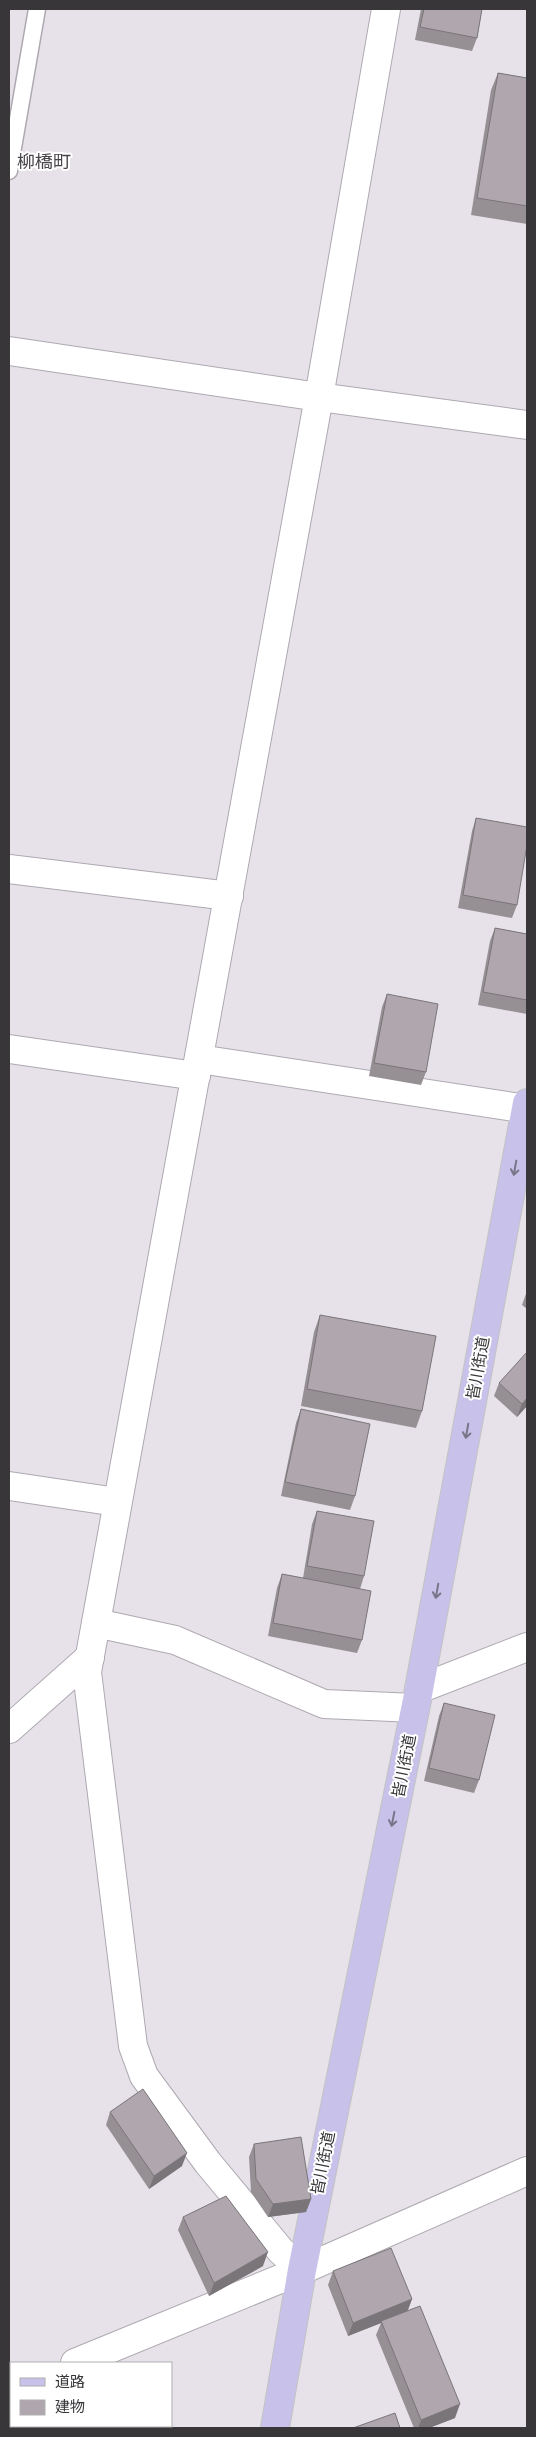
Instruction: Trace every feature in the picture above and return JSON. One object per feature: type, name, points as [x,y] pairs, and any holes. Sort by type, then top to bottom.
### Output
[{"type":"main road","name":"皆川街道","points":[[275,2428],[302,2270],[417,1699],[527,1107]]},
{"type":"street","points":[[302,2270],[282,2251],[208,2162],[144,2076],[133,2046],[87,1672],[319,397],[386,9]]},
{"type":"street","points":[[9,351],[319,397],[527,424]]},
{"type":"street","points":[[9,869],[229,896]]},
{"type":"street","points":[[9,1049],[197,1068],[527,1107]]},
{"type":"street","points":[[9,1486],[117,1502]]},
{"type":"street","points":[[96,1623],[175,1640],[324,1704],[417,1699],[527,1647]]},
{"type":"street","points":[[9,1729],[90,1657]]},
{"type":"street","points":[[77,2362],[302,2270],[527,2171]]},
{"type":"lane","points":[[9,171],[37,9]]},
{"type":"building","points":[[424,9],[482,9],[477,38],[420,27]]},
{"type":"building","points":[[498,73],[527,78],[527,206],[477,198]]},
{"type":"building","points":[[476,818],[527,827],[527,845],[517,905],[463,895]]},
{"type":"building","points":[[495,928],[527,934],[527,1000],[483,992]]},
{"type":"building","points":[[387,994],[438,1004],[426,1072],[374,1063]]},
{"type":"building","points":[[320,1315],[436,1336],[422,1411],[307,1389]]},
{"type":"building","points":[[527,1352],[527,1398],[522,1404],[499,1383]]},
{"type":"building","points":[[301,1409],[370,1424],[355,1496],[285,1482]]},
{"type":"building","points":[[317,1511],[374,1521],[364,1576],[307,1566]]},
{"type":"building","points":[[282,1574],[371,1591],[362,1640],[273,1623]]},
{"type":"building","points":[[444,1703],[495,1715],[479,1780],[429,1768]]},
{"type":"building","points":[[143,2089],[187,2153],[154,2176],[110,2112]]},
{"type":"building","points":[[301,2137],[311,2199],[273,2204],[256,2179],[254,2144]]},
{"type":"building","points":[[226,2196],[268,2252],[214,2283],[183,2217]]},
{"type":"building","points":[[391,2248],[412,2299],[353,2323],[333,2271]]},
{"type":"building","points":[[420,2306],[460,2404],[421,2420],[381,2321]]},
{"type":"building","points":[[395,2413],[400,2428],[353,2428]]},
{"type":"district","name":"柳橋町","points":[[44,162]]}]
